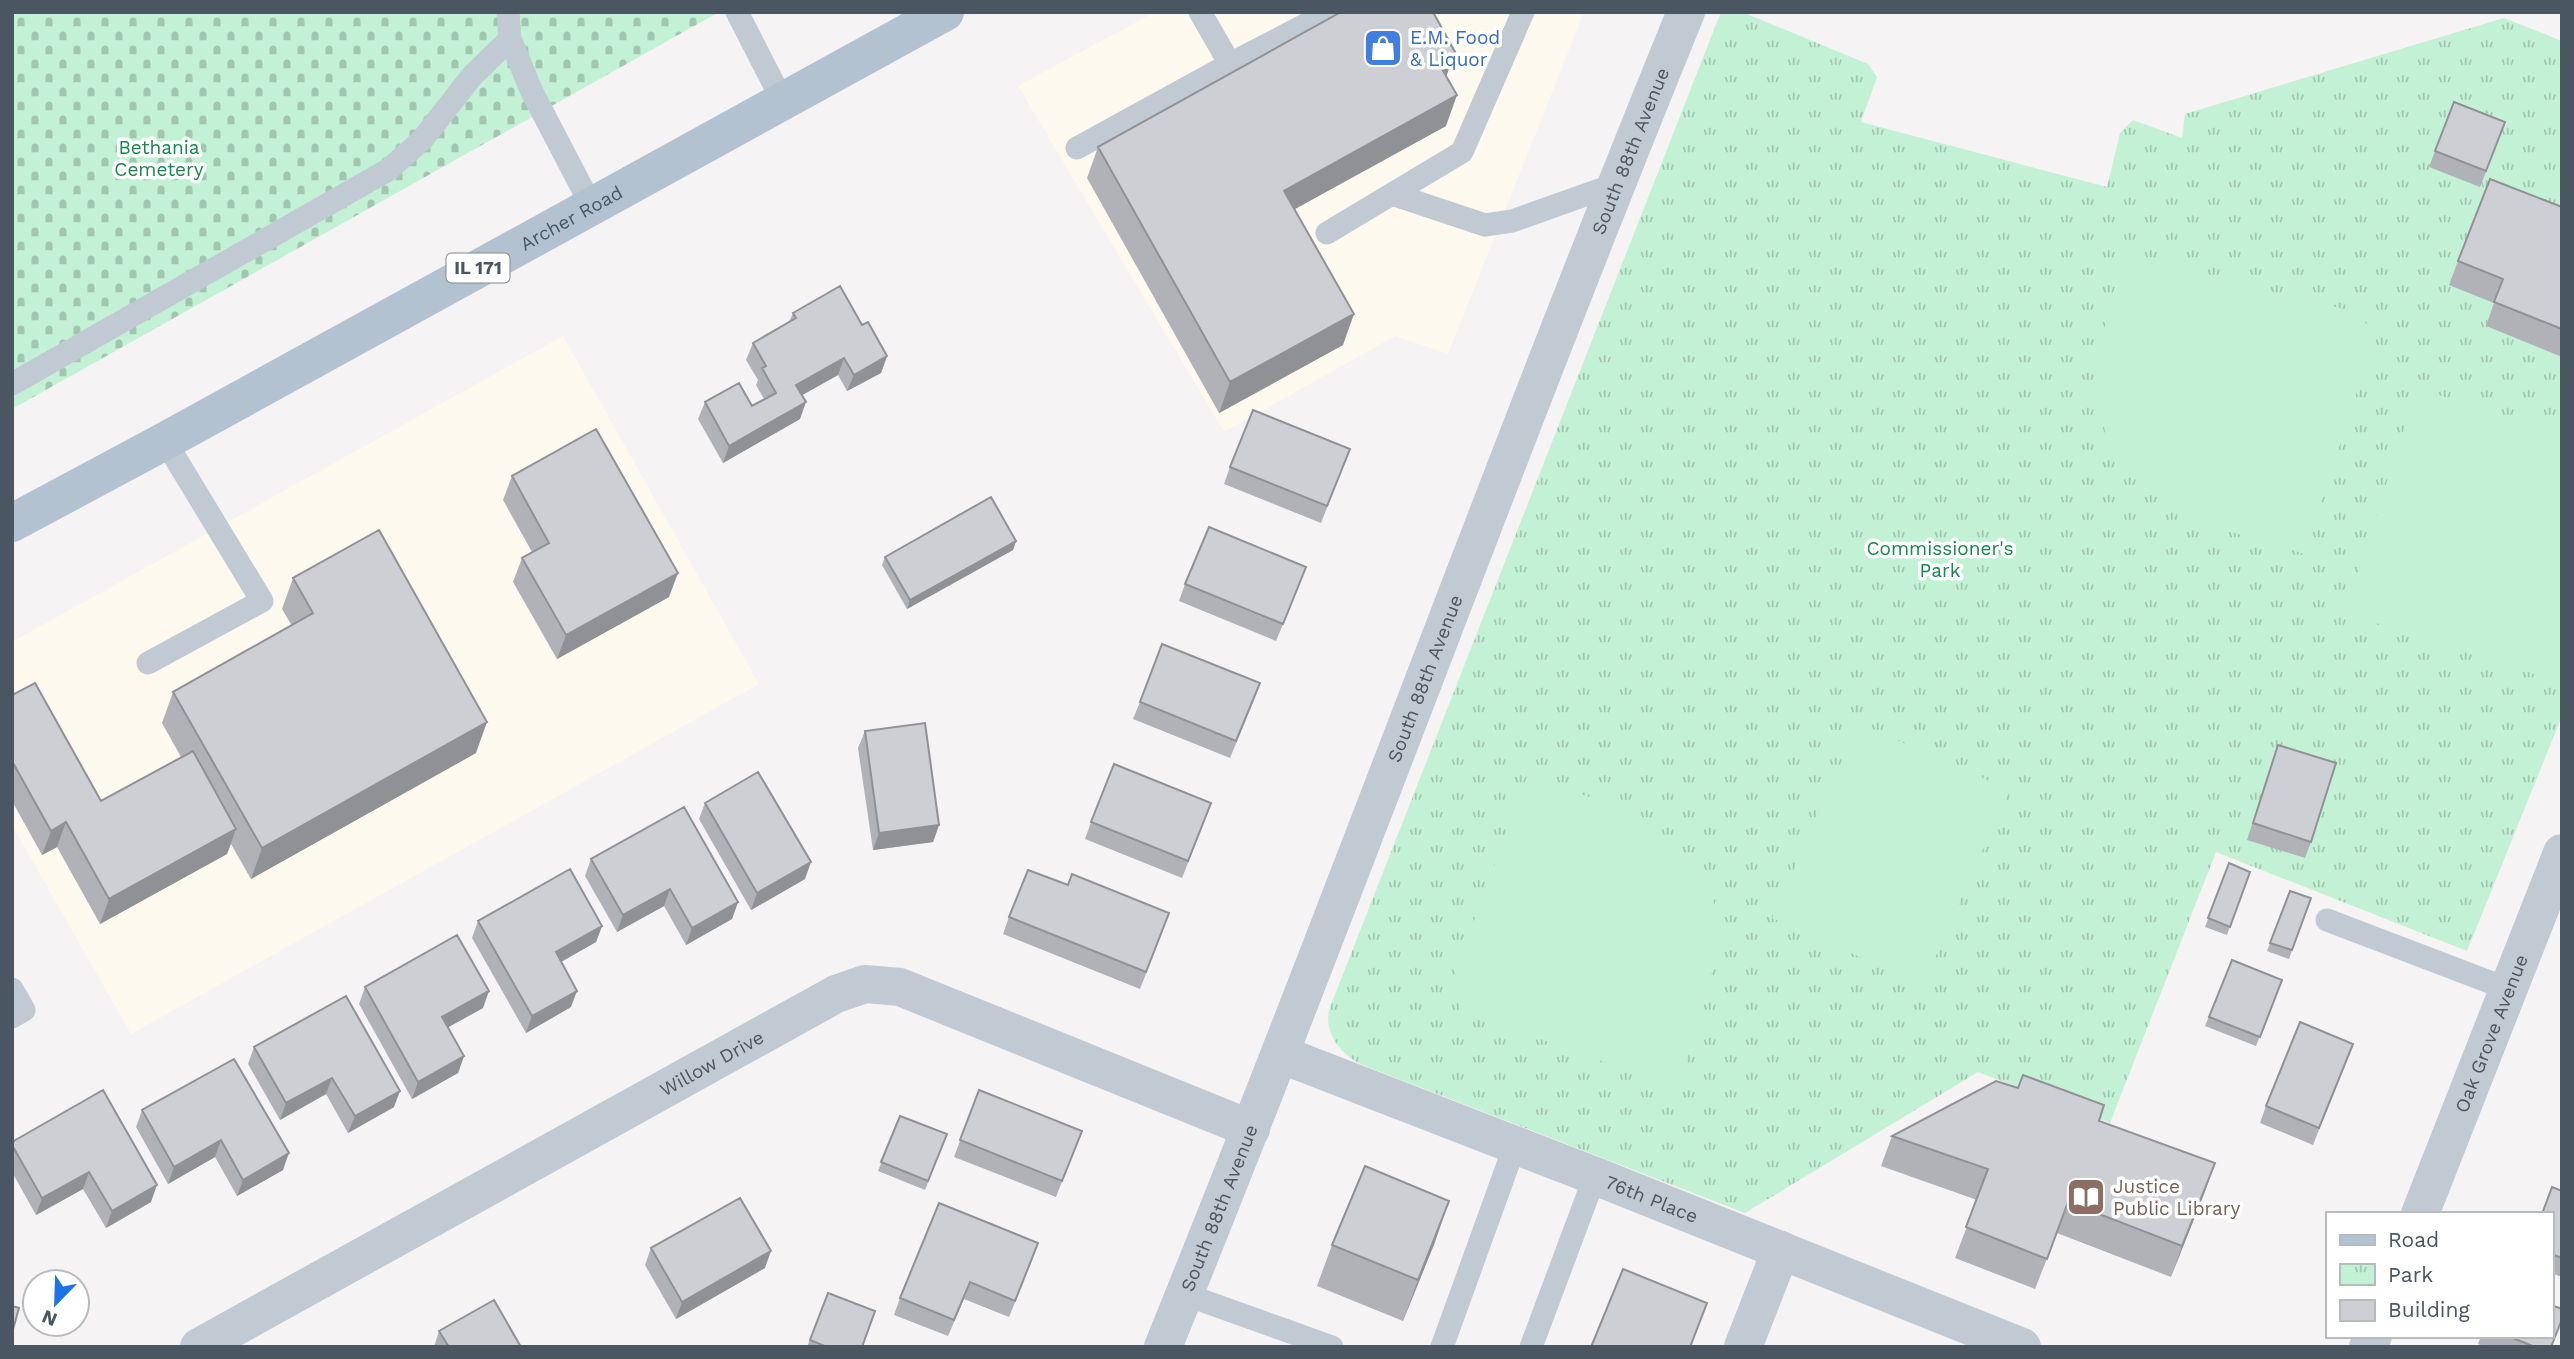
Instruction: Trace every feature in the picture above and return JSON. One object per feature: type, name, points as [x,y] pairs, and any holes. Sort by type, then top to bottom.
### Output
[{"type":"main road","name":"Archer Road","points":[[12,523],[944,12]]},
{"type":"street","name":"South 88th Avenue","points":[[1163,1347],[1251,1129],[1616,184],[1686,12]]},
{"type":"street","name":"Oak Grove Avenue","points":[[2421,1212],[2562,853]]},
{"type":"street","name":"Willow Drive","points":[[199,1347],[836,994],[865,984],[900,987],[1251,1129]]},
{"type":"street","name":"76th Place","points":[[1280,1054],[1595,1175],[2022,1347]]},
{"type":"street","points":[[1743,1347],[1781,1250]]},
{"type":"lane","points":[[508,12],[510,39],[532,92],[591,205]]},
{"type":"lane","points":[[737,12],[782,100]]},
{"type":"lane","points":[[1200,12],[1230,64]]},
{"type":"lane","points":[[1077,148],[1330,12]]},
{"type":"lane","points":[[1326,233],[1462,152],[1523,12]]},
{"type":"lane","points":[[12,384],[388,170],[422,140],[472,76],[510,39]]},
{"type":"lane","points":[[1392,194],[1485,225],[1512,221],[1616,184]]},
{"type":"lane","points":[[148,663],[262,601],[165,441]]},
{"type":"lane","points":[[2327,920],[2508,989]]},
{"type":"lane","points":[[12,989],[24,1010],[12,1017]]},
{"type":"lane","points":[[1442,1347],[1515,1144]]},
{"type":"lane","points":[[1531,1347],[1595,1175]]},
{"type":"lane","points":[[1184,1294],[1332,1347]]},
{"type":"shaded area","points":[[1155,12],[1584,12],[1448,354],[1395,336],[1224,432],[1018,86]]},
{"type":"shaded area","points":[[563,336],[759,684],[131,1034],[12,825],[12,642]]},
{"type":"green space","name":"Bethania Cemetery","points":[[12,12],[719,12],[12,409]]},
{"type":"green space","name":"Commissioner's Park","points":[[1721,12],[1742,12],[1868,64],[1877,77],[1861,122],[2107,187],[2120,133],[2133,120],[2182,138],[2185,114],[2504,18],[2562,41],[2562,716],[2467,951],[2216,852],[2110,1123],[1978,1072],[1745,1213],[1360,1064],[1338,1046],[1328,1019],[1336,992]]},
{"type":"green space","points":[[2123,255],[2360,313],[2374,338],[2305,554],[2202,523],[2138,483],[2105,432],[2094,369]]},
{"type":"green space","points":[[2417,388],[2562,435],[2562,683],[2345,613]]},
{"type":"green space","points":[[1859,723],[2009,790],[1923,985],[1772,918]]},
{"type":"green space","points":[[1528,774],[1605,803],[1674,844],[1712,886],[1718,942],[1702,1009],[1678,1089],[1461,1010],[1450,986]]},
{"type":"building","points":[[1341,12],[1433,12],[1455,52],[1438,62],[1457,95],[1284,191],[1354,314],[1230,382],[1098,147]]},
{"type":"building","points":[[2454,102],[2505,122],[2486,171],[2435,151]]},
{"type":"building","points":[[2490,179],[2562,207],[2562,329],[2494,302],[2503,279],[2458,261]]},
{"type":"building","points":[[840,286],[862,325],[868,322],[887,356],[854,375],[844,358],[796,385],[806,402],[729,446],[705,402],[739,383],[752,406],[776,393],[762,368],[766,366],[753,343],[796,318],[793,313]]},
{"type":"building","points":[[1253,410],[1350,449],[1327,506],[1230,467]]},
{"type":"building","points":[[596,429],[678,573],[566,635],[522,558],[549,543],[512,476]]},
{"type":"building","points":[[991,497],[1016,541],[910,600],[885,557]]},
{"type":"building","points":[[1209,527],[1306,567],[1283,624],[1185,584]]},
{"type":"building","points":[[379,530],[487,722],[262,848],[173,692],[313,613],[293,578]]},
{"type":"building","points":[[1162,644],[1260,683],[1236,741],[1140,702]]},
{"type":"building","points":[[35,683],[101,801],[193,751],[236,829],[109,899],[66,822],[51,831],[12,761],[12,695]]},
{"type":"building","points":[[925,723],[939,825],[879,833],[865,731]]},
{"type":"building","points":[[2278,745],[2336,763],[2311,842],[2253,823]]},
{"type":"building","points":[[1114,764],[1211,803],[1188,861],[1091,822]]},
{"type":"building","points":[[758,772],[811,862],[757,893],[705,803]]},
{"type":"building","points":[[684,807],[738,902],[692,928],[670,889],[623,915],[591,859]]},
{"type":"building","points":[[2229,863],[2250,872],[2230,927],[2208,918]]},
{"type":"building","points":[[570,869],[602,926],[556,952],[577,991],[532,1016],[478,921]]},
{"type":"building","points":[[1028,870],[1068,885],[1072,874],[1169,913],[1146,972],[1009,917]]},
{"type":"building","points":[[2290,891],[2311,898],[2292,950],[2270,943]]},
{"type":"building","points":[[457,935],[489,991],[442,1017],[464,1056],[418,1082],[365,987]]},
{"type":"building","points":[[2232,960],[2282,980],[2260,1037],[2209,1017]]},
{"type":"building","points":[[346,996],[400,1091],[355,1116],[332,1078],[286,1103],[254,1047]]},
{"type":"building","points":[[2300,1022],[2353,1044],[2319,1128],[2266,1106]]},
{"type":"building","points":[[234,1059],[289,1153],[243,1180],[221,1140],[174,1167],[142,1110]]},
{"type":"building","name":"Justice Public Library","points":[[2023,1075],[2104,1105],[2099,1121],[2215,1163],[2182,1246],[2068,1202],[2047,1259],[1966,1227],[1988,1169],[1892,1136],[1996,1081],[2018,1088]]},
{"type":"building","points":[[103,1090],[157,1185],[112,1211],[89,1172],[42,1198],[12,1142]]},
{"type":"building","points":[[979,1090],[1082,1131],[1062,1181],[960,1140]]},
{"type":"building","points":[[900,1116],[947,1134],[928,1181],[881,1162]]},
{"type":"building","points":[[1365,1166],[1449,1201],[1418,1280],[1332,1245]]},
{"type":"building","points":[[2552,1187],[2562,1191],[2562,1258],[2553,1255],[2553,1212],[2543,1212]]},
{"type":"building","points":[[740,1198],[771,1251],[682,1302],[651,1248]]},
{"type":"building","points":[[939,1203],[1038,1243],[1015,1301],[970,1282],[954,1320],[900,1298]]},
{"type":"building","points":[[1623,1269],[1707,1303],[1690,1347],[1591,1347]]},
{"type":"building","points":[[828,1293],[875,1311],[862,1347],[827,1347],[810,1340]]},
{"type":"building","points":[[494,1300],[521,1347],[449,1347],[439,1331]]},
{"type":"building","points":[[12,1306],[19,1308],[12,1333]]},
{"type":"building","points":[[2553,1306],[2562,1309],[2562,1319],[2551,1347],[2535,1347],[2513,1338],[2553,1338]]},
{"type":"place","name":"E.M. Food & Liquor","points":[[1383,48]]},
{"type":"place","name":"Justice Public Library","points":[[2086,1197]]}]
